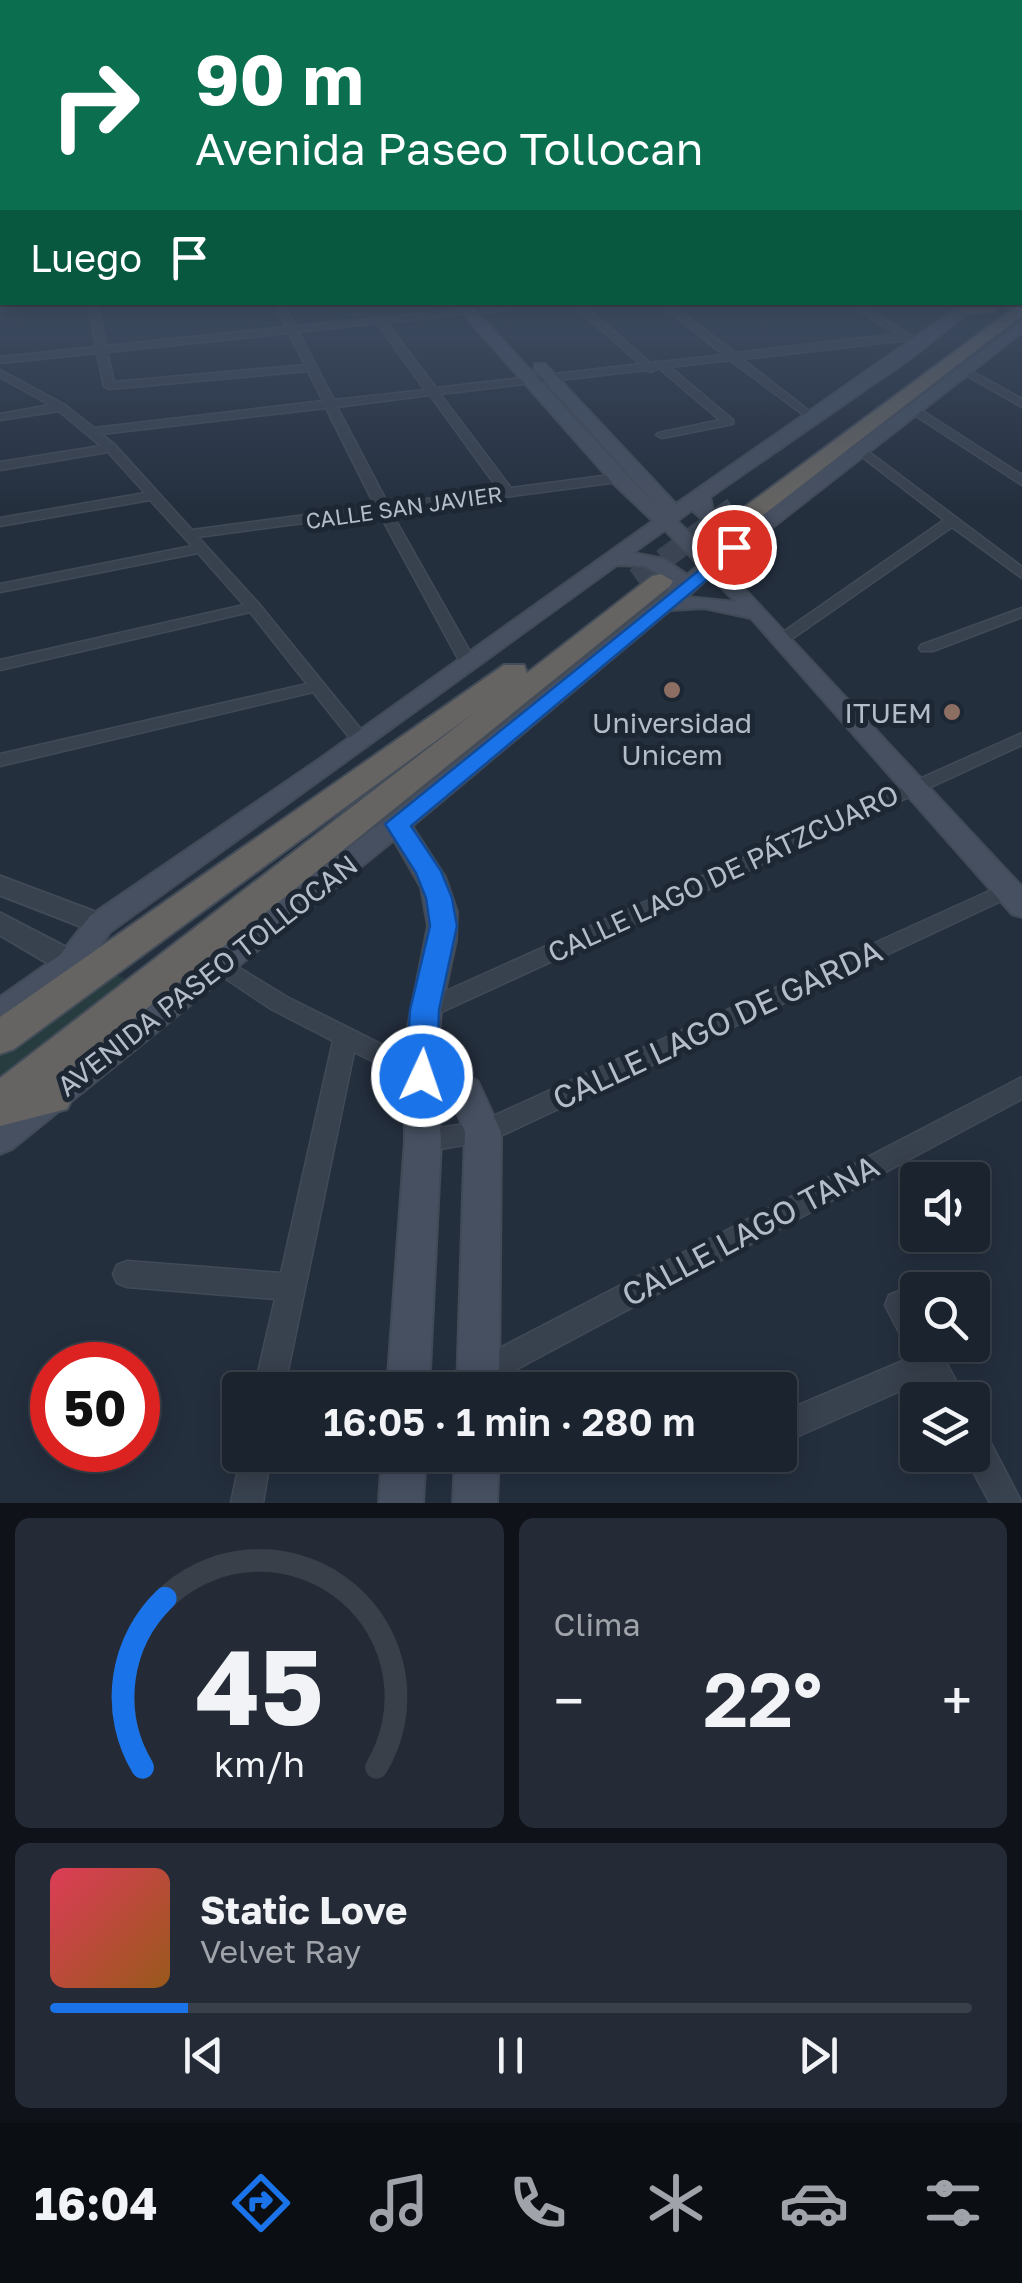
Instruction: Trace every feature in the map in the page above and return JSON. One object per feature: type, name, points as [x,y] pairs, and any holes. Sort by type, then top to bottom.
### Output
[{"type":"highway","name":"AVENIDA PASEO TOLLOCAN","points":[[753,512],[914,366]]},
{"type":"highway","name":"AVENIDA PASEO TOLLOCAN","points":[[753,512],[948,366]]},
{"type":"highway","name":"AVENIDA PASEO TOLLOCAN","points":[[0,1038],[646,579]]},
{"type":"highway","name":"AVENIDA PASEO TOLLOCAN","points":[[0,1105],[646,579]]},
{"type":"highway","points":[[0,1105],[52,1097]]},
{"type":"main road","points":[[519,366],[618,478],[751,606],[1014,898]]},
{"type":"main road","points":[[537,366],[657,492],[670,509],[666,521]]},
{"type":"main road","name":"AVENIDA PASEO TOLLOCAN","points":[[0,1138],[397,824],[646,579],[666,521],[813,419],[879,366]]},
{"type":"main road","name":"AVENIDA PASEO TOLLOCAN","points":[[0,1014],[71,962],[100,924],[469,664],[646,579],[712,566],[752,532],[753,512],[861,450],[972,366]]},
{"type":"main road","points":[[657,492],[706,492],[700,508],[712,520],[746,524],[753,512]]},
{"type":"main road","points":[[666,521],[707,531],[752,532]]},
{"type":"main road","points":[[734,547],[732,569],[751,606]]},
{"type":"main road","points":[[712,566],[668,554],[646,579],[704,602],[751,606]]},
{"type":"main road","points":[[397,824],[428,871],[444,926],[424,1010],[423,1141],[409,1372]]},
{"type":"main road","points":[[422,1076],[445,1078],[466,1092],[483,1132],[478,1372]]},
{"type":"main road","points":[[401,1503],[403,1472]]},
{"type":"main road","points":[[475,1503],[476,1472]]},
{"type":"street","points":[[104,366],[111,387],[310,368],[469,664]]},
{"type":"street","points":[[415,366],[508,493]]},
{"type":"street","points":[[92,432],[673,366]]},
{"type":"street","points":[[745,366],[813,419]]},
{"type":"street","points":[[657,368],[729,423],[662,435]]},
{"type":"street","points":[[1,371],[61,407],[110,448],[155,494],[254,607],[362,742]]},
{"type":"street","points":[[966,371],[1022,404]]},
{"type":"street","points":[[0,417],[61,407]]},
{"type":"street","points":[[914,410],[1022,481]]},
{"type":"street","points":[[0,466],[110,448]]},
{"type":"street","points":[[861,450],[1022,574]]},
{"type":"street","name":"CALLE SAN JAVIER","points":[[191,534],[618,478]]},
{"type":"street","points":[[0,522],[155,494]]},
{"type":"street","points":[[781,640],[952,521]]},
{"type":"street","points":[[0,588],[202,548]]},
{"type":"street","points":[[0,665],[254,607]]},
{"type":"street","points":[[927,648],[1022,612]]},
{"type":"street","points":[[0,760],[317,686]]},
{"type":"street","name":"CALLE LAGO DE PÁTZCUARO","points":[[424,1010],[1022,738]]},
{"type":"street","points":[[0,884],[100,924]]},
{"type":"street","name":"CALLE LAGO DE GARDA","points":[[423,1141],[483,1132],[1014,898]]},
{"type":"street","points":[[0,924],[71,962]]},
{"type":"street","points":[[222,965],[279,1003],[422,1076]]},
{"type":"street","points":[[273,1372],[346,1039]]},
{"type":"street","name":"CALLE LAGO TANA","points":[[496,1372],[1022,1087]]},
{"type":"street","points":[[127,1274],[290,1286]]},
{"type":"street","points":[[797,1419],[900,1362]]},
{"type":"street","points":[[246,1503],[252,1472]]},
{"type":"street","points":[[990,1472],[1007,1503]]},
{"type":"green space","points":[[107,972],[132,981],[0,1079],[0,1049]]},
{"type":"tunnel","points":[[636,579],[736,506]]},
{"type":"place","name":"Universidad Unicem","points":[[672,690]]},
{"type":"place","name":"ITUEM","points":[[952,712]]},
{"type":"route","points":[[422,1076],[424,1010],[444,926],[439,898],[428,871],[397,824],[734,547]]}]
